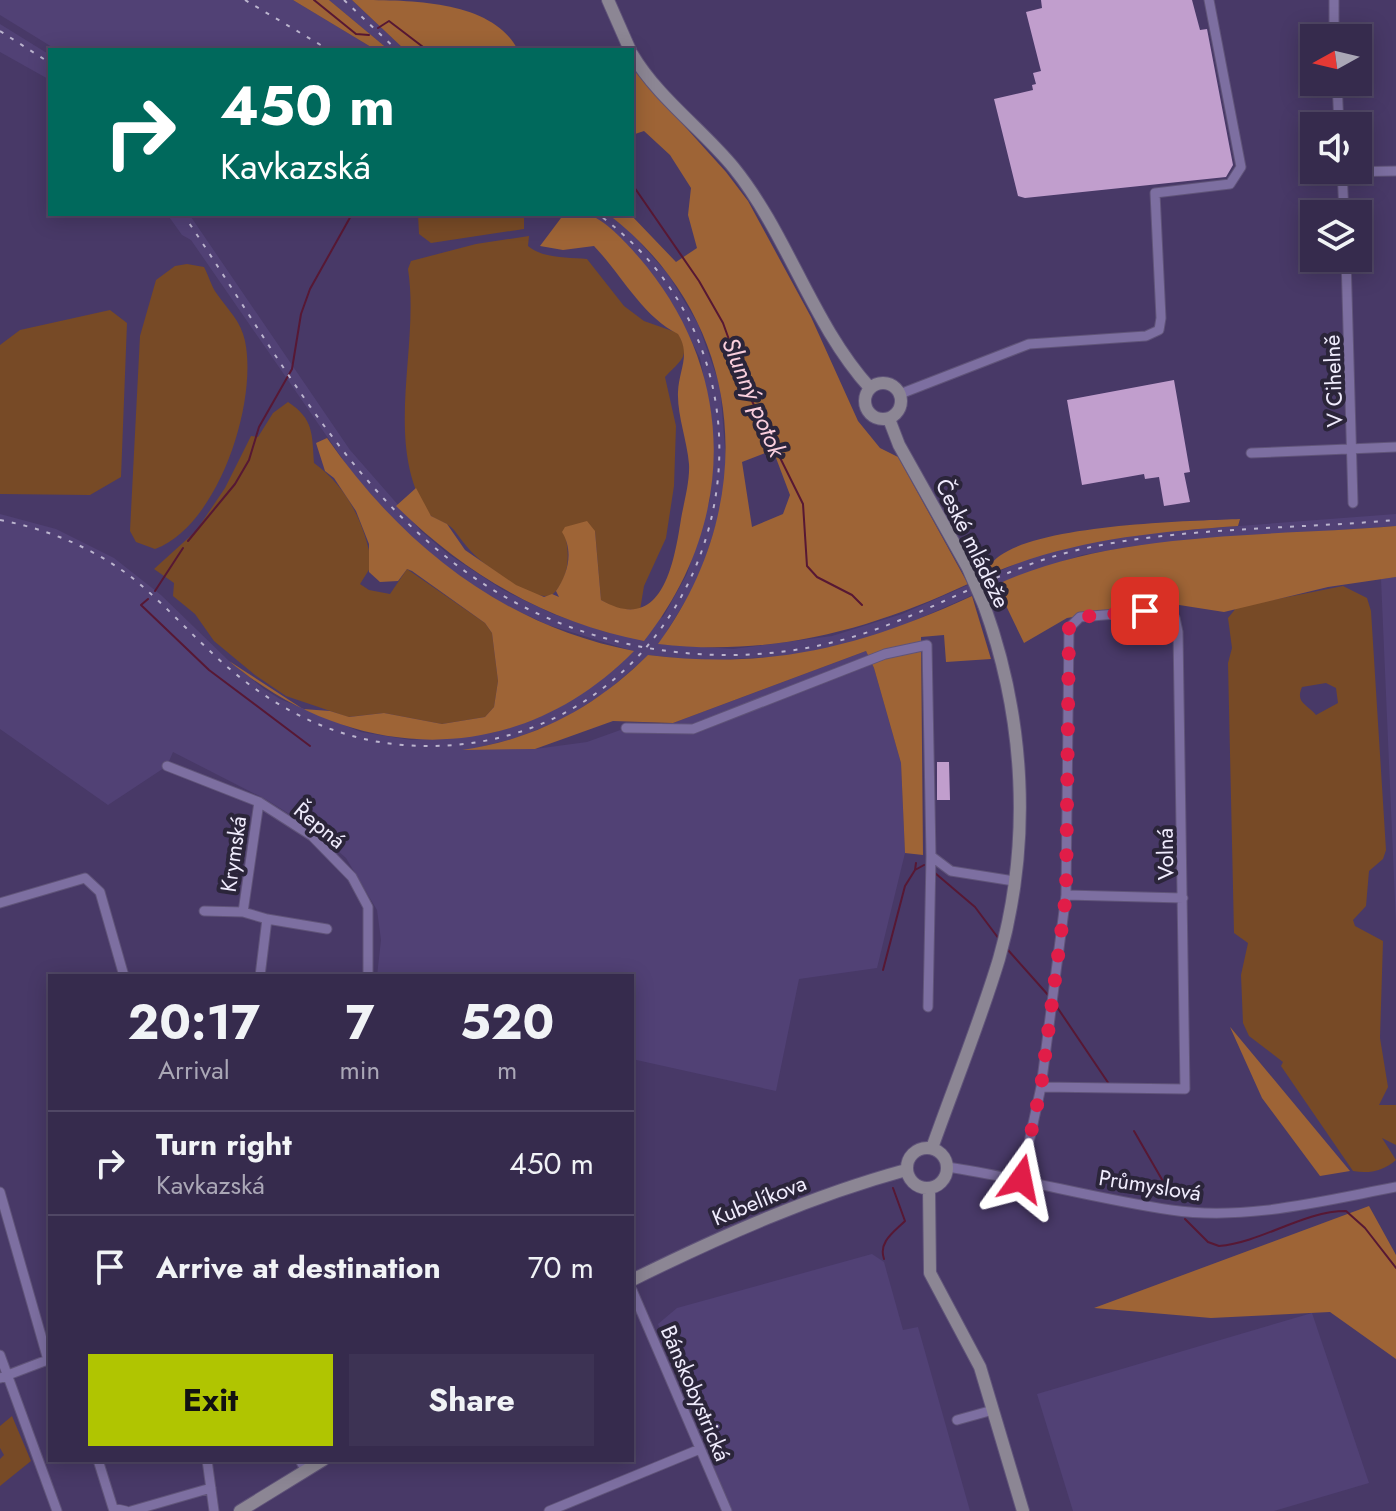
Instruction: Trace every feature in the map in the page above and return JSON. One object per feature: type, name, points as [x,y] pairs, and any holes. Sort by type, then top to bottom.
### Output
[{"type":"street","name":"České mládeže","points":[[608,0],[629,48]]},
{"type":"street","points":[[900,394],[1029,344],[1146,336],[1159,330],[1155,193],[1230,184],[1241,167],[1209,0]]},
{"type":"street","points":[[1334,0],[1334,24]]},
{"type":"street","name":"České mládeže","points":[[634,56],[667,99],[735,169],[843,352],[870,388],[865,399],[867,411],[877,419],[889,419],[899,445],[968,568],[1000,650],[1016,735],[1020,808],[1014,881],[1000,954],[932,1148]]},
{"type":"street","points":[[1372,171],[1396,171]]},
{"type":"street","name":"V Cihelně","points":[[1347,272],[1354,448],[1353,503]]},
{"type":"street","points":[[870,388],[888,384],[900,394]]},
{"type":"street","points":[[889,419],[900,409],[900,394]]},
{"type":"street","points":[[1251,453],[1396,447]]},
{"type":"street","name":"Volná","points":[[1041,1087],[1185,1089],[1182,738],[1175,618],[1164,610],[1080,617],[1069,628],[1066,895]]},
{"type":"street","points":[[626,728],[693,729],[885,654],[927,645],[931,856],[928,1007]]},
{"type":"street","name":"Řepná","points":[[167,766],[259,802],[312,836],[352,877],[368,907],[368,974]]},
{"type":"street","name":"Krymská","points":[[243,912],[259,802]]},
{"type":"street","points":[[931,856],[951,871],[1014,881]]},
{"type":"street","points":[[0,903],[85,878],[92,882],[100,892],[123,974]]},
{"type":"street","points":[[1021,1179],[1041,1087],[1066,895],[1183,898]]},
{"type":"street","name":"Krymská","points":[[204,911],[243,912],[327,929]]},
{"type":"street","points":[[260,974],[267,919]]},
{"type":"street","points":[[932,1148],[941,1154],[947,1167],[944,1180],[929,1189],[915,1185],[906,1170],[908,1160],[915,1152],[932,1148]]},
{"type":"street","name":"Průmyslová","points":[[947,1167],[1172,1210],[1210,1212],[1274,1210],[1396,1187]]},
{"type":"street","name":"Kubelíkova","points":[[634,1279],[711,1240],[864,1181],[906,1170]]},
{"type":"street","points":[[929,1189],[930,1273],[980,1367],[1023,1511]]},
{"type":"street","points":[[0,1192],[48,1356]]},
{"type":"street","name":"Bánskobystrická","points":[[634,1295],[727,1511]]},
{"type":"street","points":[[0,1355],[4,1377],[57,1511]]},
{"type":"street","points":[[4,1377],[48,1359]]},
{"type":"street","points":[[957,1420],[993,1410]]},
{"type":"street","points":[[549,1511],[700,1449]]},
{"type":"street","points":[[99,1462],[113,1508],[128,1511],[211,1488]]},
{"type":"street","points":[[207,1462],[214,1511]]},
{"type":"street","points":[[240,1511],[303,1466]]},
{"type":"shaded area","points":[[0,0],[293,0],[373,48],[54,48],[0,15]]},
{"type":"shaded area","points":[[293,0],[329,0],[387,48],[373,48]]},
{"type":"shaded area","points":[[329,0],[352,0],[403,48],[387,48]]},
{"type":"shaded area","points":[[352,0],[424,3],[470,12],[506,33],[517,48],[403,48]]},
{"type":"shaded area","points":[[0,24],[48,54],[48,79],[0,52]]},
{"type":"shaded area","points":[[634,70],[726,172],[748,201],[811,317],[858,421],[880,448],[898,457],[968,584],[893,615],[817,636],[739,647],[658,644],[691,590],[713,534],[724,476],[724,418],[713,361],[690,307],[655,258],[610,216],[632,216],[676,262],[697,248],[688,215],[691,188],[670,155],[644,131],[634,134]],"holes":[[[773,450],[790,495],[783,514],[752,527],[742,462]]]},
{"type":"shaded area","points":[[168,216],[190,216],[350,450],[421,531],[448,554],[503,590],[553,614],[609,633],[663,617],[687,574],[710,499],[712,419],[700,358],[672,303],[642,262],[618,237],[590,216],[611,216],[627,228],[668,274],[698,324],[720,386],[726,461],[723,502],[699,579],[659,644],[733,649],[832,636],[902,614],[1027,559],[1079,543],[1132,534],[1396,514],[1396,526],[1134,546],[1082,555],[1005,581],[886,633],[803,655],[700,661],[649,655],[606,692],[562,720],[516,738],[472,749],[535,749],[587,742],[626,728],[665,731],[673,723],[866,651],[874,668],[901,763],[905,853],[877,968],[799,979],[776,1091],[634,1059],[634,974],[377,974],[381,940],[377,910],[346,858],[313,829],[267,800],[173,752],[167,766],[108,805],[0,729],[0,514],[56,529],[114,558],[161,595],[229,661],[264,689],[280,699],[361,732],[411,740],[492,733],[540,717],[633,651],[548,625],[497,601],[470,585],[413,540],[355,477],[191,240],[182,235]]},
{"type":"shaded area","points":[[418,216],[524,216],[524,229],[431,243],[419,234]]},
{"type":"shaded area","points":[[562,216],[592,216],[604,223],[647,267],[677,311],[698,358],[710,406],[714,454],[709,503],[695,551],[674,597],[644,641],[574,622],[510,592],[451,554],[396,506],[416,488],[431,516],[447,524],[465,550],[516,585],[544,597],[552,594],[559,597],[556,591],[564,577],[569,555],[562,532],[565,527],[587,521],[595,531],[601,600],[622,608],[638,608],[651,602],[661,590],[674,556],[689,477],[678,401],[684,349],[682,342],[678,334],[643,306],[594,246],[563,250],[540,246]]},
{"type":"shaded area","points":[[529,236],[528,246],[541,253],[587,259],[624,306],[644,321],[678,333],[682,341],[682,358],[665,377],[676,426],[674,486],[666,538],[644,586],[640,610],[616,609],[601,600],[595,531],[566,539],[568,562],[562,583],[552,595],[537,595],[513,584],[486,565],[451,527],[428,513],[413,481],[405,422],[410,329],[408,269],[411,261],[476,244]]},
{"type":"shaded area","points":[[187,264],[204,267],[215,291],[240,327],[245,341],[247,367],[245,396],[239,428],[215,489],[197,516],[177,536],[155,549],[136,542],[130,531],[140,336],[156,280],[175,266]]},
{"type":"shaded area","points":[[110,310],[127,323],[121,477],[90,495],[0,494],[0,345],[20,330]]},
{"type":"shaded area","points":[[288,402],[303,415],[310,428],[314,463],[345,495],[360,521],[372,565],[360,584],[369,590],[390,594],[407,569],[485,623],[492,633],[498,681],[494,707],[485,717],[442,724],[384,713],[348,717],[286,696],[214,641],[195,614],[173,596],[174,583],[154,569],[196,531],[225,488],[251,436],[258,437],[273,413]]},
{"type":"shaded area","points":[[327,438],[388,513],[460,575],[499,601],[541,622],[586,639],[634,651],[588,690],[538,718],[487,734],[434,740],[381,735],[328,720],[306,709],[330,711],[349,717],[384,713],[442,724],[485,717],[494,707],[498,681],[492,633],[485,623],[412,571],[407,569],[398,581],[380,582],[369,572],[369,544],[356,511],[334,478],[325,471],[316,443]]},
{"type":"shaded area","points":[[1240,519],[1238,526],[1117,539],[1058,551],[1000,570],[989,568],[1003,553],[1030,542],[1064,534],[1145,524]]},
{"type":"shaded area","points":[[1396,526],[1396,577],[1328,587],[1224,612],[1160,602],[1067,618],[1024,643],[996,585],[1042,567],[1140,545]]},
{"type":"shaded area","points":[[1396,577],[1396,924],[1381,579]]},
{"type":"shaded area","points":[[1343,586],[1367,598],[1371,611],[1386,850],[1383,859],[1369,871],[1366,906],[1353,920],[1355,926],[1383,941],[1380,1038],[1388,1087],[1379,1105],[1396,1105],[1396,1145],[1382,1138],[1396,1160],[1376,1171],[1353,1171],[1281,1066],[1283,1062],[1249,1036],[1243,1023],[1241,975],[1248,943],[1234,933],[1228,663],[1232,648],[1228,618],[1237,607]],"holes":[[[1326,683],[1336,688],[1338,703],[1316,715],[1300,697],[1302,687]]]},
{"type":"shaded area","points":[[972,596],[991,659],[946,662],[944,635],[921,637],[923,855],[905,853],[901,763],[874,668],[866,651],[673,723],[613,721],[535,749],[462,750],[515,738],[563,718],[608,690],[648,655],[734,659],[814,650],[892,629]]},
{"type":"shaded area","points":[[229,661],[295,703],[277,695]]},
{"type":"shaded area","points":[[1230,1027],[1350,1171],[1320,1176],[1262,1098]]},
{"type":"shaded area","points":[[1369,1206],[1396,1255],[1396,1359],[1330,1312],[1211,1318],[1094,1308]]},
{"type":"shaded area","points":[[872,1254],[884,1262],[903,1330],[918,1327],[970,1511],[731,1511],[658,1324],[677,1308]]},
{"type":"shaded area","points":[[1312,1313],[1369,1483],[1274,1511],[1073,1511],[1037,1394]]},
{"type":"shaded area","points":[[12,1416],[31,1461],[0,1486],[0,1459],[4,1455],[0,1448],[0,1426]]},
{"type":"building","points":[[1041,0],[1192,0],[1200,30],[1207,29],[1233,165],[1226,177],[1025,198],[1018,196],[994,99],[1033,90],[1032,85],[1036,84],[1033,73],[1041,71],[1026,12],[1042,8]]},
{"type":"building","points":[[1174,380],[1190,472],[1184,473],[1190,502],[1164,506],[1159,477],[1145,479],[1144,474],[1082,485],[1067,400]]},
{"type":"building","points":[[937,762],[949,762],[950,800],[937,800]]},
{"type":"waterway","name":"Slunný potok","points":[[314,0],[356,34],[369,35]]},
{"type":"waterway","name":"Slunný potok","points":[[378,28],[389,21],[424,48]]},
{"type":"waterway","name":"Slunný potok","points":[[634,187],[699,281],[723,323],[749,395],[803,504],[807,566],[817,577],[852,595],[862,605]]},
{"type":"waterway","points":[[188,541],[235,484],[249,460],[259,427],[292,369],[301,314],[310,289],[351,216]]},
{"type":"waterway","points":[[155,591],[183,548]]},
{"type":"waterway","points":[[148,599],[141,605],[209,670],[310,746]]},
{"type":"waterway","name":"Slunný potok","points":[[916,863],[915,870],[924,865]]},
{"type":"waterway","points":[[883,970],[905,886],[915,870]]},
{"type":"waterway","name":"Slunný potok","points":[[935,873],[975,907],[999,939]]},
{"type":"waterway","name":"Slunný potok","points":[[1008,950],[1049,996]]},
{"type":"waterway","name":"Slunný potok","points":[[1057,1007],[1109,1084]]},
{"type":"waterway","name":"Slunný potok","points":[[1134,1131],[1168,1190]]},
{"type":"waterway","points":[[884,1259],[885,1242],[905,1221],[893,1188]]},
{"type":"waterway","name":"Slunný potok","points":[[1185,1219],[1208,1242],[1219,1246],[1251,1239],[1314,1216],[1346,1211],[1365,1228],[1396,1268]]},
{"type":"railway","points":[[245,0],[326,48]]},
{"type":"railway","points":[[344,0],[395,48]]},
{"type":"railway","points":[[0,31],[48,62]]},
{"type":"railway","points":[[184,216],[316,415],[364,477],[417,532],[478,580],[547,618],[628,644],[679,652],[731,655],[809,648],[866,633],[1019,569],[1082,549],[1159,536],[1396,520]]},
{"type":"railway","points":[[0,520],[35,528],[100,556],[141,585],[211,652],[253,687],[299,715],[349,735],[403,745],[506,736],[592,696],[658,633],[701,554],[719,465],[710,374],[670,288],[600,216]]},
{"type":"route","points":[[1021,1179],[1041,1087],[1066,895],[1069,628],[1080,617],[1145,611]]}]
